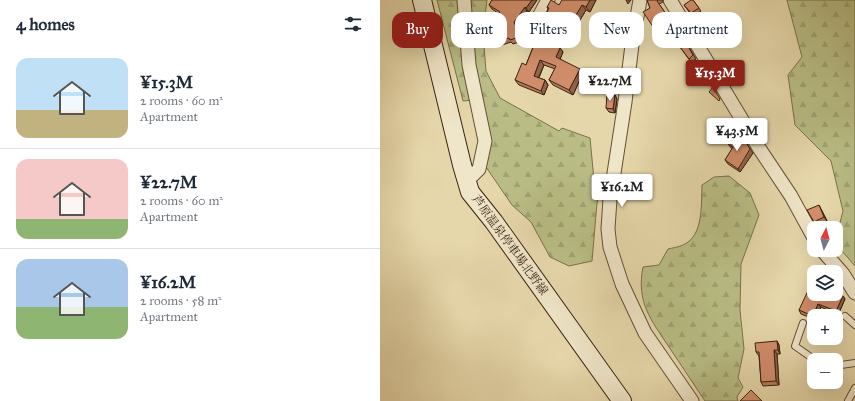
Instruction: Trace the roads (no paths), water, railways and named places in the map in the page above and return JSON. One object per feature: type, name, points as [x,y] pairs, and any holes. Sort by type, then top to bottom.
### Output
[{"type":"main road","name":"芦原温泉停車場北野線","points":[[422,0],[462,165],[470,192],[494,222],[622,401]]},
{"type":"street","points":[[464,0],[469,65],[485,142],[479,169],[467,181]]},
{"type":"street","points":[[541,12],[548,0]]},
{"type":"street","points":[[640,0],[632,45],[610,199],[608,229],[610,247],[622,284],[644,332],[692,401]]},
{"type":"street","points":[[670,0],[759,148],[791,196],[807,225]]},
{"type":"street","points":[[828,257],[855,293]]},
{"type":"lane","points":[[844,316],[855,325]]},
{"type":"lane","points":[[803,323],[795,346],[807,354]]},
{"type":"lane","points":[[843,366],[855,363]]},
{"type":"lane","points":[[848,401],[855,388]]}]
